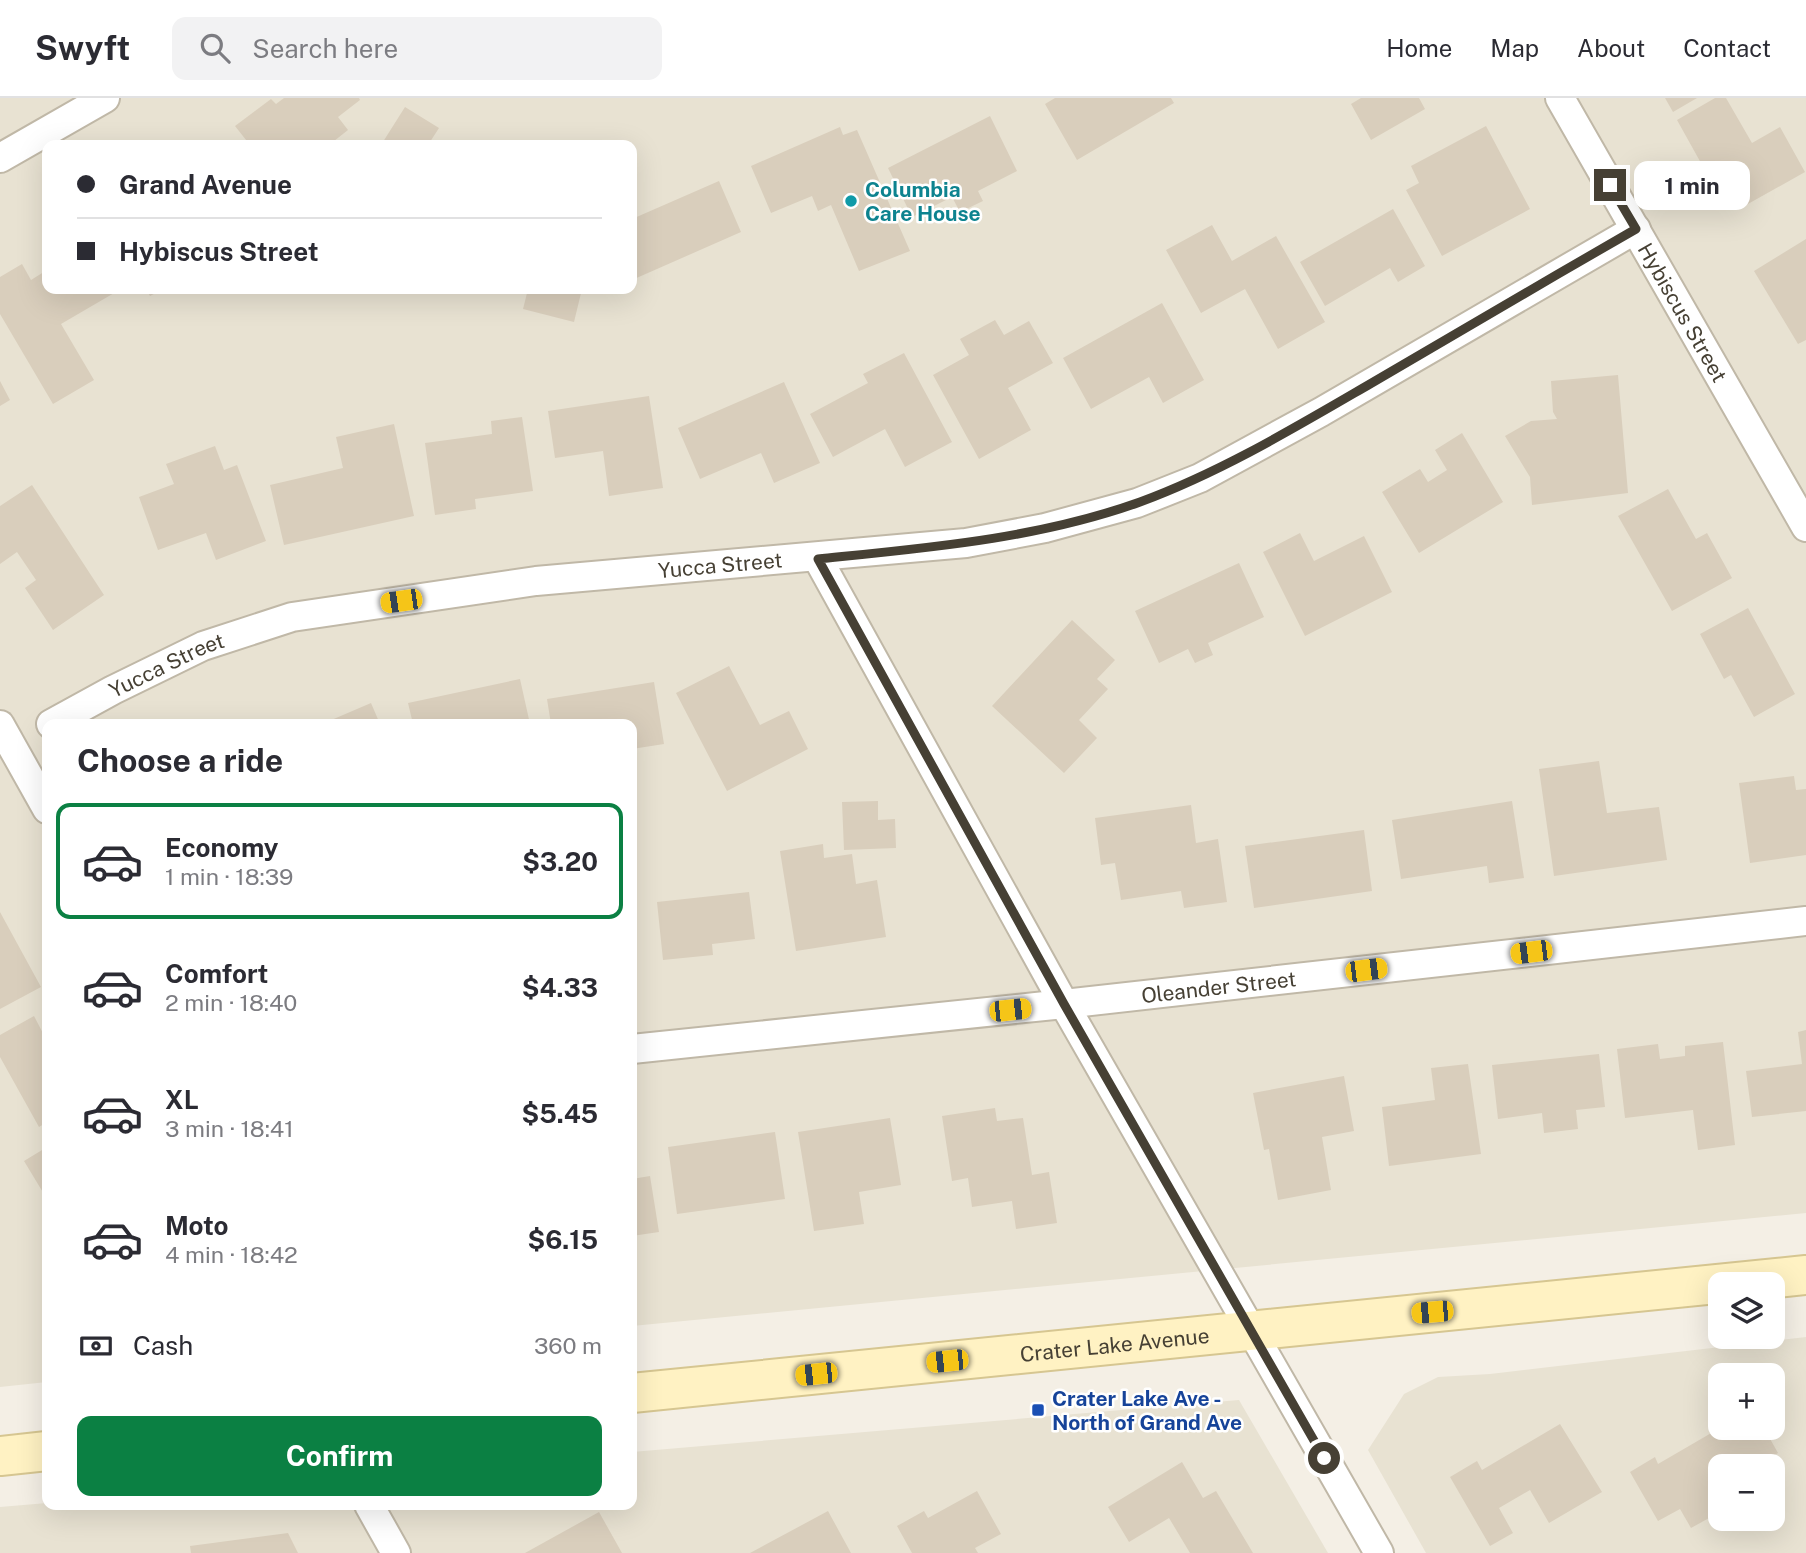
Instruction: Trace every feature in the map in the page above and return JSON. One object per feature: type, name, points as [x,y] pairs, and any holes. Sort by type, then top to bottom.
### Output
[{"type":"main road","name":"Crater Lake Avenue","points":[[637,1392],[1806,1275]]},
{"type":"main road","points":[[0,1456],[42,1452]]},
{"type":"street","points":[[0,158],[105,98]]},
{"type":"street","name":"Hybiscus Street","points":[[1560,98],[1806,527]]},
{"type":"street","name":"Yucca Street","points":[[61,719],[113,690],[203,646],[292,617],[536,581],[818,559],[966,544],[1045,528],[1137,503],[1200,478],[1332,406],[1636,229]]},
{"type":"street","points":[[818,559],[1064,1004],[1379,1553]]},
{"type":"street","name":"Yucca Street","points":[[6,736],[42,728]]},
{"type":"street","points":[[6,736],[42,799]]},
{"type":"street","name":"Oleander Street","points":[[637,1048],[1806,921]]},
{"type":"street","points":[[372,1510],[396,1553]]},
{"type":"shaded area","points":[[0,98],[1806,98],[1806,1213],[637,1326],[637,719],[42,719],[42,1383],[0,1387]]},
{"type":"shaded area","points":[[1806,1337],[1806,1553],[1426,1553],[1368,1450],[1404,1394],[1438,1377],[1490,1374],[1708,1348],[1785,1349],[1785,1339]]},
{"type":"shaded area","points":[[1239,1400],[1328,1553],[0,1553],[0,1507],[42,1503],[42,1510],[637,1510],[637,1452]]},
{"type":"building","points":[[284,98],[360,100],[338,117],[348,130],[335,140],[246,140],[235,126],[271,99],[276,104]]},
{"type":"building","points":[[1055,98],[1171,98],[1174,103],[1077,160],[1045,104]]},
{"type":"building","points":[[1361,98],[1419,98],[1425,109],[1371,140],[1351,104]]},
{"type":"building","points":[[1665,98],[1697,98],[1673,112]]},
{"type":"building","points":[[1715,98],[1726,98],[1752,143],[1780,127],[1805,172],[1739,209],[1725,185],[1716,190],[1677,120]]},
{"type":"building","points":[[405,107],[439,128],[431,140],[384,140]]},
{"type":"building","points":[[990,116],[1017,171],[978,191],[983,201],[960,212],[952,197],[912,217],[888,168]]},
{"type":"building","points":[[1486,126],[1530,209],[1442,256],[1406,190],[1419,183],[1411,166]]},
{"type":"building","name":"Columbia Care House","points":[[840,127],[843,135],[857,130],[910,251],[859,271],[831,205],[818,211],[812,196],[771,213],[751,166]]},
{"type":"building","points":[[719,181],[741,232],[637,278],[637,217]]},
{"type":"building","points":[[1393,209],[1425,266],[1398,282],[1390,268],[1325,306],[1300,262]]},
{"type":"building","points":[[1212,225],[1232,261],[1276,236],[1325,322],[1278,349],[1245,289],[1201,313],[1166,250]]},
{"type":"building","points":[[1806,239],[1806,340],[1798,344],[1754,271]]},
{"type":"building","points":[[22,264],[31,280],[42,273],[42,294],[112,294],[61,324],[94,380],[53,404],[0,314],[0,277]]},
{"type":"building","points":[[527,294],[581,294],[574,322],[523,309]]},
{"type":"building","points":[[1162,303],[1204,380],[1163,403],[1149,377],[1091,409],[1063,358]]},
{"type":"building","points":[[995,320],[1004,335],[1029,321],[1053,363],[1008,388],[1031,430],[979,459],[933,375],[969,355],[960,339]]},
{"type":"building","points":[[904,353],[952,442],[905,467],[885,429],[833,457],[810,414],[868,383],[863,374]]},
{"type":"building","points":[[1618,375],[1628,493],[1532,505],[1530,477],[1505,436],[1531,421],[1557,419],[1553,412],[1551,381]]},
{"type":"building","points":[[0,381],[10,400],[0,406]]},
{"type":"building","points":[[784,382],[820,463],[774,483],[761,453],[700,479],[678,428]]},
{"type":"building","points":[[649,396],[663,488],[609,496],[603,451],[555,458],[548,411]]},
{"type":"building","points":[[522,417],[533,491],[475,499],[476,509],[435,515],[425,443],[492,434],[491,421]]},
{"type":"building","points":[[394,424],[414,516],[284,545],[270,485],[343,468],[336,437]]},
{"type":"building","points":[[1462,433],[1503,502],[1419,553],[1382,492],[1420,469],[1428,482],[1447,470],[1435,450]]},
{"type":"building","points":[[215,446],[224,470],[237,465],[266,541],[216,560],[206,533],[158,550],[139,497],[174,484],[166,464]]},
{"type":"building","points":[[32,485],[104,595],[53,630],[25,588],[36,580],[17,552],[0,564],[0,506]]},
{"type":"building","points":[[1668,489],[1696,539],[1707,533],[1732,578],[1672,611],[1618,516]]},
{"type":"building","points":[[1300,533],[1314,561],[1364,536],[1392,592],[1305,636],[1263,552]]},
{"type":"building","points":[[1239,563],[1264,617],[1208,643],[1213,655],[1195,663],[1188,649],[1159,663],[1135,611]]},
{"type":"building","points":[[1748,608],[1795,694],[1754,717],[1731,675],[1724,679],[1700,634]]},
{"type":"building","points":[[1072,620],[1115,660],[1097,679],[1108,689],[1079,720],[1097,738],[1064,773],[992,706]]},
{"type":"building","points":[[729,666],[760,725],[789,711],[808,749],[727,791],[676,693]]},
{"type":"building","points":[[520,679],[529,719],[412,719],[408,703]]},
{"type":"building","points":[[654,682],[664,744],[637,748],[637,719],[550,719],[547,699]]},
{"type":"building","points":[[371,703],[378,719],[334,719]]},
{"type":"building","points":[[1599,761],[1607,813],[1659,807],[1667,860],[1554,876],[1539,769]]},
{"type":"building","points":[[1794,776],[1796,790],[1806,789],[1806,855],[1750,863],[1739,783]]},
{"type":"building","points":[[878,801],[878,820],[895,819],[896,848],[844,850],[842,802]]},
{"type":"building","points":[[1512,801],[1524,878],[1489,883],[1487,866],[1401,879],[1392,820]]},
{"type":"building","points":[[1191,805],[1196,843],[1218,839],[1227,902],[1184,908],[1181,891],[1121,900],[1115,863],[1101,865],[1095,818]]},
{"type":"building","points":[[1364,830],[1372,891],[1254,908],[1245,846]]},
{"type":"building","points":[[823,844],[824,858],[852,854],[856,884],[877,880],[886,937],[796,951],[780,851]]},
{"type":"building","points":[[749,892],[755,939],[712,944],[713,955],[663,960],[657,902]]},
{"type":"building","points":[[0,912],[41,987],[0,1009]]},
{"type":"building","points":[[34,1016],[42,1031],[42,1125],[39,1127],[0,1057],[0,1035]]},
{"type":"building","points":[[1806,1030],[1806,1111],[1752,1117],[1746,1071],[1802,1064],[1798,1032]]},
{"type":"building","points":[[1723,1042],[1735,1145],[1698,1150],[1693,1110],[1625,1118],[1617,1049],[1658,1044],[1660,1059],[1685,1056],[1685,1046]]},
{"type":"building","points":[[1599,1054],[1605,1107],[1576,1110],[1578,1129],[1544,1133],[1542,1113],[1498,1119],[1492,1065]]},
{"type":"building","points":[[1468,1064],[1481,1154],[1389,1166],[1382,1107],[1435,1100],[1431,1068]]},
{"type":"building","points":[[1344,1076],[1354,1131],[1322,1137],[1331,1190],[1278,1200],[1269,1149],[1264,1150],[1253,1093]]},
{"type":"building","points":[[995,1108],[997,1121],[1023,1118],[1032,1175],[1049,1172],[1057,1223],[1016,1229],[1012,1201],[972,1207],[968,1178],[952,1181],[942,1116]]},
{"type":"building","points":[[890,1118],[901,1185],[859,1192],[864,1224],[814,1231],[798,1132]]},
{"type":"building","points":[[775,1132],[785,1199],[677,1214],[668,1147]]},
{"type":"building","points":[[42,1150],[42,1191],[24,1161]]},
{"type":"building","points":[[650,1176],[659,1232],[637,1235],[637,1178]]},
{"type":"building","points":[[1560,1424],[1602,1492],[1549,1523],[1530,1490],[1499,1508],[1513,1533],[1490,1546],[1450,1477],[1477,1461],[1482,1470]]},
{"type":"building","points":[[1708,1435],[1708,1440],[1771,1440],[1778,1453],[1708,1454],[1708,1519],[1691,1528],[1680,1509],[1658,1521],[1630,1472],[1655,1457],[1658,1464]]},
{"type":"building","points":[[1182,1462],[1203,1498],[1216,1491],[1253,1553],[1190,1553],[1169,1518],[1129,1542],[1108,1507]]},
{"type":"building","points":[[977,1491],[1001,1534],[975,1548],[978,1553],[912,1553],[897,1526],[924,1511],[928,1518]]},
{"type":"building","points":[[828,1511],[851,1553],[750,1553]]},
{"type":"building","points":[[599,1512],[622,1553],[525,1553]]},
{"type":"building","points":[[288,1533],[298,1553],[191,1553],[190,1546]]},
{"type":"place","name":"Columbia Care House","points":[[851,201]]},
{"type":"place","name":"Crater Lake Ave - North of Grand Ave","points":[[1038,1410]]},
{"type":"route","points":[[1324,1458],[1064,1004],[818,559],[966,544],[1045,528],[1137,503],[1200,478],[1321,412],[1636,229],[1610,185]]}]
